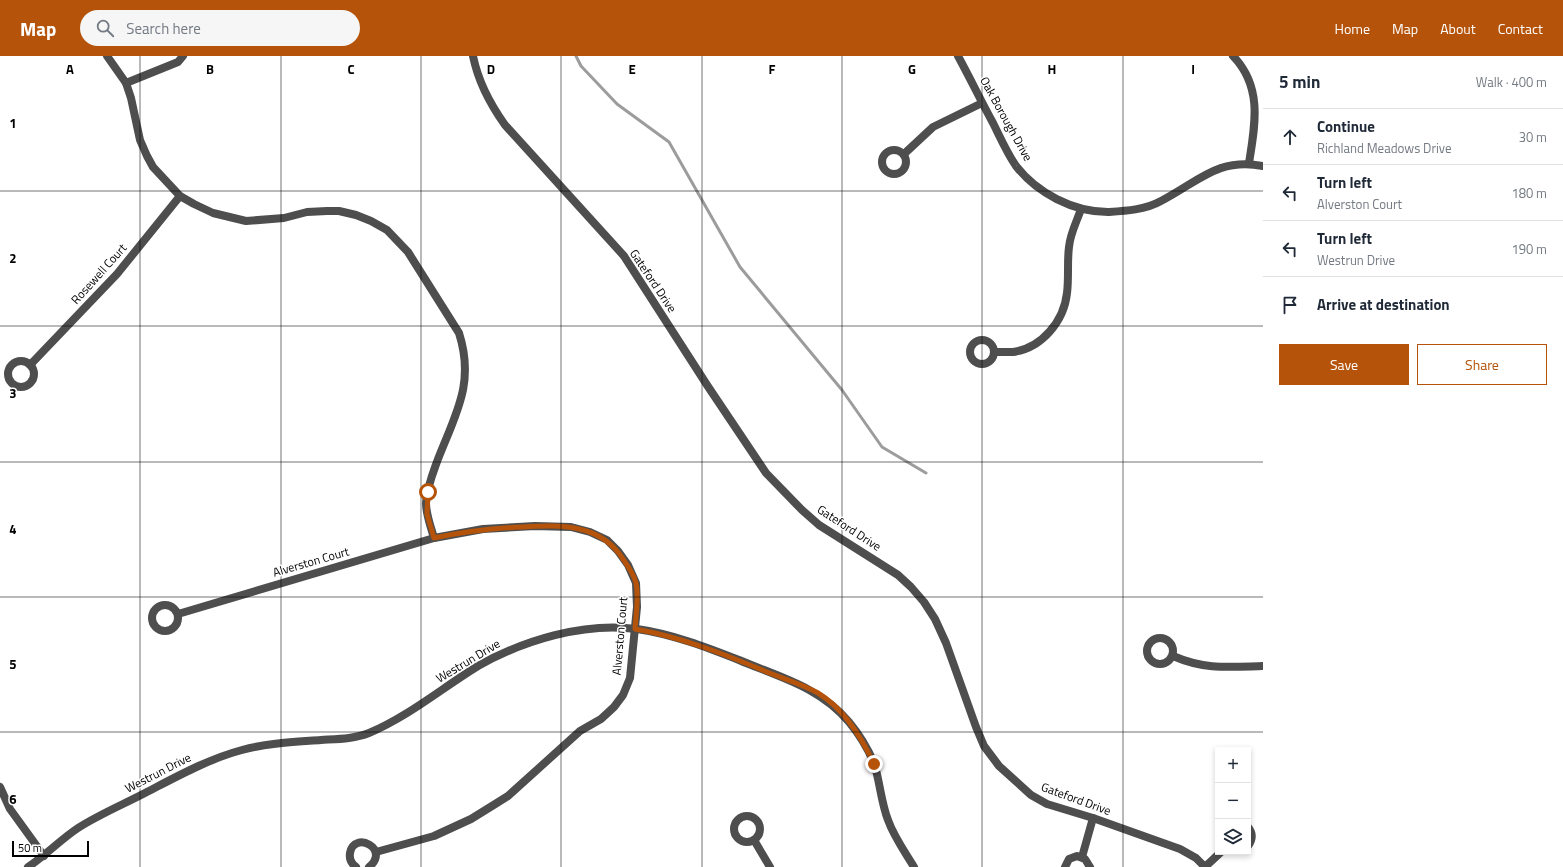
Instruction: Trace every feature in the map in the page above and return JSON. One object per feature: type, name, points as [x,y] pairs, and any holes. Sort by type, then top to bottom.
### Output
[{"type":"street","points":[[107,56],[126,83],[132,98],[140,140],[147,156],[153,167],[180,196],[213,213],[246,221],[284,218],[314,211],[339,211],[356,215],[387,230],[408,252],[459,333],[463,346],[466,371],[463,395],[430,481],[426,503],[427,514],[434,538]]},
{"type":"street","points":[[126,83],[178,62],[183,56]]},
{"type":"street","name":"Gateford Drive","points":[[472,56],[475,69],[492,106],[505,125],[624,256],[766,473],[819,525],[898,575],[924,602],[935,619],[946,643],[984,746],[999,766],[1031,795],[1047,804],[1093,818],[1180,849],[1196,858],[1205,867]]},
{"type":"street","name":"Oak Borough Drive","points":[[958,56],[1016,166],[1029,180],[1044,192],[1080,209],[1101,212],[1124,212],[1142,208],[1159,202],[1206,174],[1223,166],[1249,163],[1263,166]]},
{"type":"street","points":[[1234,56],[1240,62],[1250,79],[1255,102],[1256,117],[1249,163]]},
{"type":"street","points":[[904,154],[933,128],[982,103]]},
{"type":"street","name":"Rosewell Court","points":[[30,365],[117,274],[180,196]]},
{"type":"street","points":[[994,352],[1013,352],[1037,342],[1050,332],[1058,322],[1064,308],[1067,295],[1069,245],[1080,209]]},
{"type":"street","name":"Alverston Court","points":[[178,614],[434,538],[483,529],[535,526],[571,527],[590,532],[607,540],[618,551],[628,565],[636,583],[637,607],[630,678],[623,695],[614,707],[601,719],[580,731],[508,796],[482,813],[448,831],[376,852]]},
{"type":"street","name":"Westrun Drive","points":[[28,867],[80,827],[206,762],[238,751],[270,744],[347,738],[365,734],[390,723],[478,667],[509,650],[558,634],[598,629],[635,629],[661,633],[711,649],[800,685],[818,694],[838,710],[850,723],[865,746],[874,764],[888,822],[914,867]]},
{"type":"street","points":[[1173,656],[1184,661],[1217,668],[1263,666]]},
{"type":"street","points":[[0,787],[17,819],[44,856]]},
{"type":"street","points":[[1082,857],[1093,818]]},
{"type":"street","points":[[754,840],[770,867]]},
{"type":"street","points":[[356,867],[351,862],[350,854],[356,844],[364,842],[376,852],[375,861],[370,867]]},
{"type":"street","points":[[1205,867],[1218,855]]},
{"type":"street","points":[[1065,867],[1069,859],[1077,856],[1082,857],[1088,862],[1090,867]]},
{"type":"waterway","points":[[576,56],[581,66],[617,104],[669,142],[740,267],[842,390],[882,447],[926,473]]},
{"type":"route","points":[[428,492],[426,503],[427,514],[434,538],[483,529],[554,526],[571,527],[590,532],[607,540],[618,551],[628,565],[636,583],[637,607],[635,629],[661,633],[711,649],[794,682],[818,694],[838,710],[850,723],[861,739],[874,764]]}]
